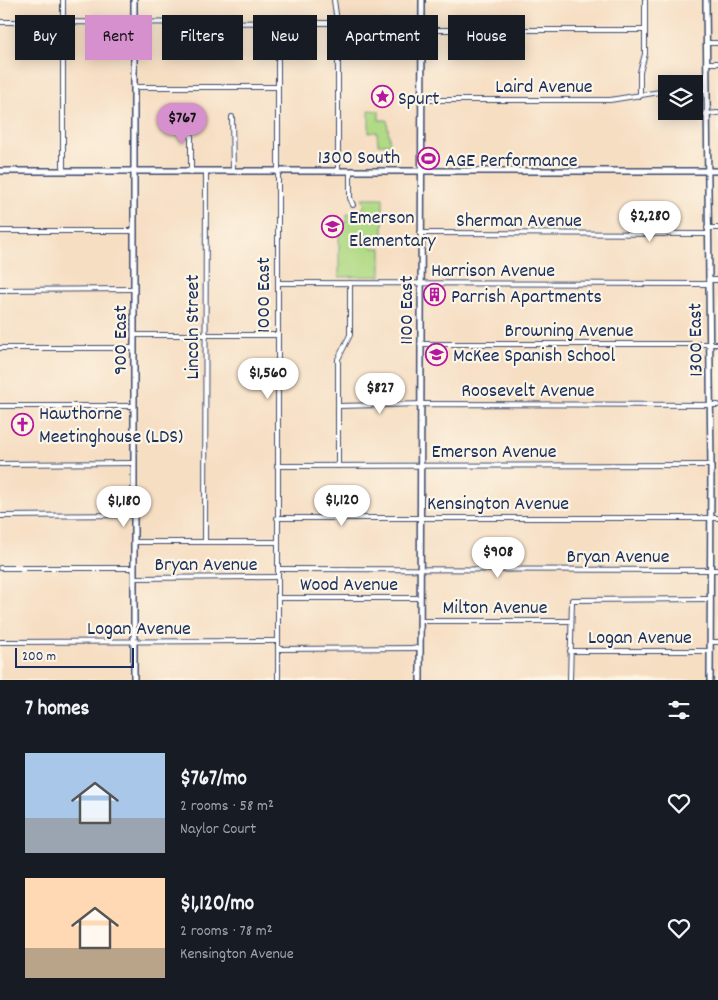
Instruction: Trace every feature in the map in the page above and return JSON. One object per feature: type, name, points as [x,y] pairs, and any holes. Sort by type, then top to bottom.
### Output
[{"type":"street","points":[[63,0],[63,15]]},
{"type":"street","name":"900 East","points":[[134,0],[134,15]]},
{"type":"street","points":[[334,0],[336,15]]},
{"type":"street","name":"1100 East","points":[[422,0],[422,15]]},
{"type":"street","points":[[640,96],[640,72],[644,56],[644,0]]},
{"type":"street","name":"1300 East","points":[[706,0],[706,171],[710,405],[713,462],[710,518],[710,680]]},
{"type":"street","points":[[0,22],[15,22]]},
{"type":"street","points":[[152,23],[327,23]]},
{"type":"street","points":[[438,30],[644,30]]},
{"type":"street","points":[[706,43],[718,43]]},
{"type":"street","points":[[63,60],[63,171]]},
{"type":"street","name":"900 East","points":[[134,60],[134,680]]},
{"type":"street","name":"1000 East","points":[[278,60],[278,680]]},
{"type":"street","points":[[337,60],[338,171]]},
{"type":"street","name":"1100 East","points":[[420,680],[422,60]]},
{"type":"street","points":[[706,63],[718,63]]},
{"type":"street","points":[[134,87],[278,87]]},
{"type":"street","name":"Laird Avenue","points":[[421,100],[610,100],[658,93]]},
{"type":"street","points":[[706,114],[718,114]]},
{"type":"street","points":[[232,117],[232,172]]},
{"type":"street","points":[[191,118],[191,172]]},
{"type":"street","name":"1300 South","points":[[0,171],[718,171]]},
{"type":"street","points":[[350,171],[350,198],[353,205]]},
{"type":"street","name":"Lincoln Street","points":[[205,542],[206,172]]},
{"type":"street","name":"Sherman Avenue","points":[[420,234],[707,231],[718,228]]},
{"type":"street","points":[[0,231],[134,231]]},
{"type":"street","name":"Harrison Avenue","points":[[278,283],[420,284],[708,282],[718,280]]},
{"type":"street","points":[[338,466],[338,358],[350,334],[350,283]]},
{"type":"street","points":[[0,290],[134,289]]},
{"type":"street","points":[[134,335],[278,335]]},
{"type":"street","name":"Browning Avenue","points":[[420,344],[718,344]]},
{"type":"street","points":[[0,348],[134,348]]},
{"type":"street","name":"Roosevelt Avenue","points":[[338,406],[718,405]]},
{"type":"street","points":[[0,406],[134,406]]},
{"type":"street","name":"Emerson Avenue","points":[[277,466],[713,462]]},
{"type":"street","points":[[0,464],[134,463]]},
{"type":"street","points":[[0,516],[134,515]]},
{"type":"street","name":"Kensington Avenue","points":[[277,518],[718,518]]},
{"type":"street","points":[[134,542],[278,542]]},
{"type":"street","name":"Bryan Avenue","points":[[0,568],[134,568]]},
{"type":"street","name":"Bryan Avenue","points":[[278,569],[718,570]]},
{"type":"street","name":"Bryan Avenue","points":[[134,578],[278,577]]},
{"type":"street","name":"Wood Avenue","points":[[278,598],[420,598]]},
{"type":"street","points":[[570,680],[571,602],[575,599],[710,599]]},
{"type":"street","name":"Milton Avenue","points":[[420,621],[570,621]]},
{"type":"street","name":"Logan Avenue","points":[[0,642],[278,641]]},
{"type":"street","name":"Logan Avenue","points":[[710,642],[718,642]]},
{"type":"street","points":[[278,649],[420,648]]},
{"type":"street","name":"Logan Avenue","points":[[570,651],[710,651]]},
{"type":"green space","points":[[343,60],[359,60],[359,61]]},
{"type":"green space","points":[[369,110],[379,111],[379,120],[387,120],[390,144],[378,144],[377,132],[369,133]]},
{"type":"green space","points":[[362,198],[383,198],[383,237],[372,237],[372,248],[381,248],[381,276],[339,277],[339,223],[346,223],[347,214],[356,213],[362,209],[365,204]]},
{"type":"place","name":"Spurt","points":[[382,97]]},
{"type":"place","name":"AGE Performance","points":[[429,159]]},
{"type":"place","name":"Emerson Elementary","points":[[333,227]]},
{"type":"place","name":"Parrish Apartments","points":[[435,295]]},
{"type":"place","name":"McKee Spanish School","points":[[437,354]]},
{"type":"place","name":"Hawthorne Meetinghouse (LDS)","points":[[23,424]]}]
